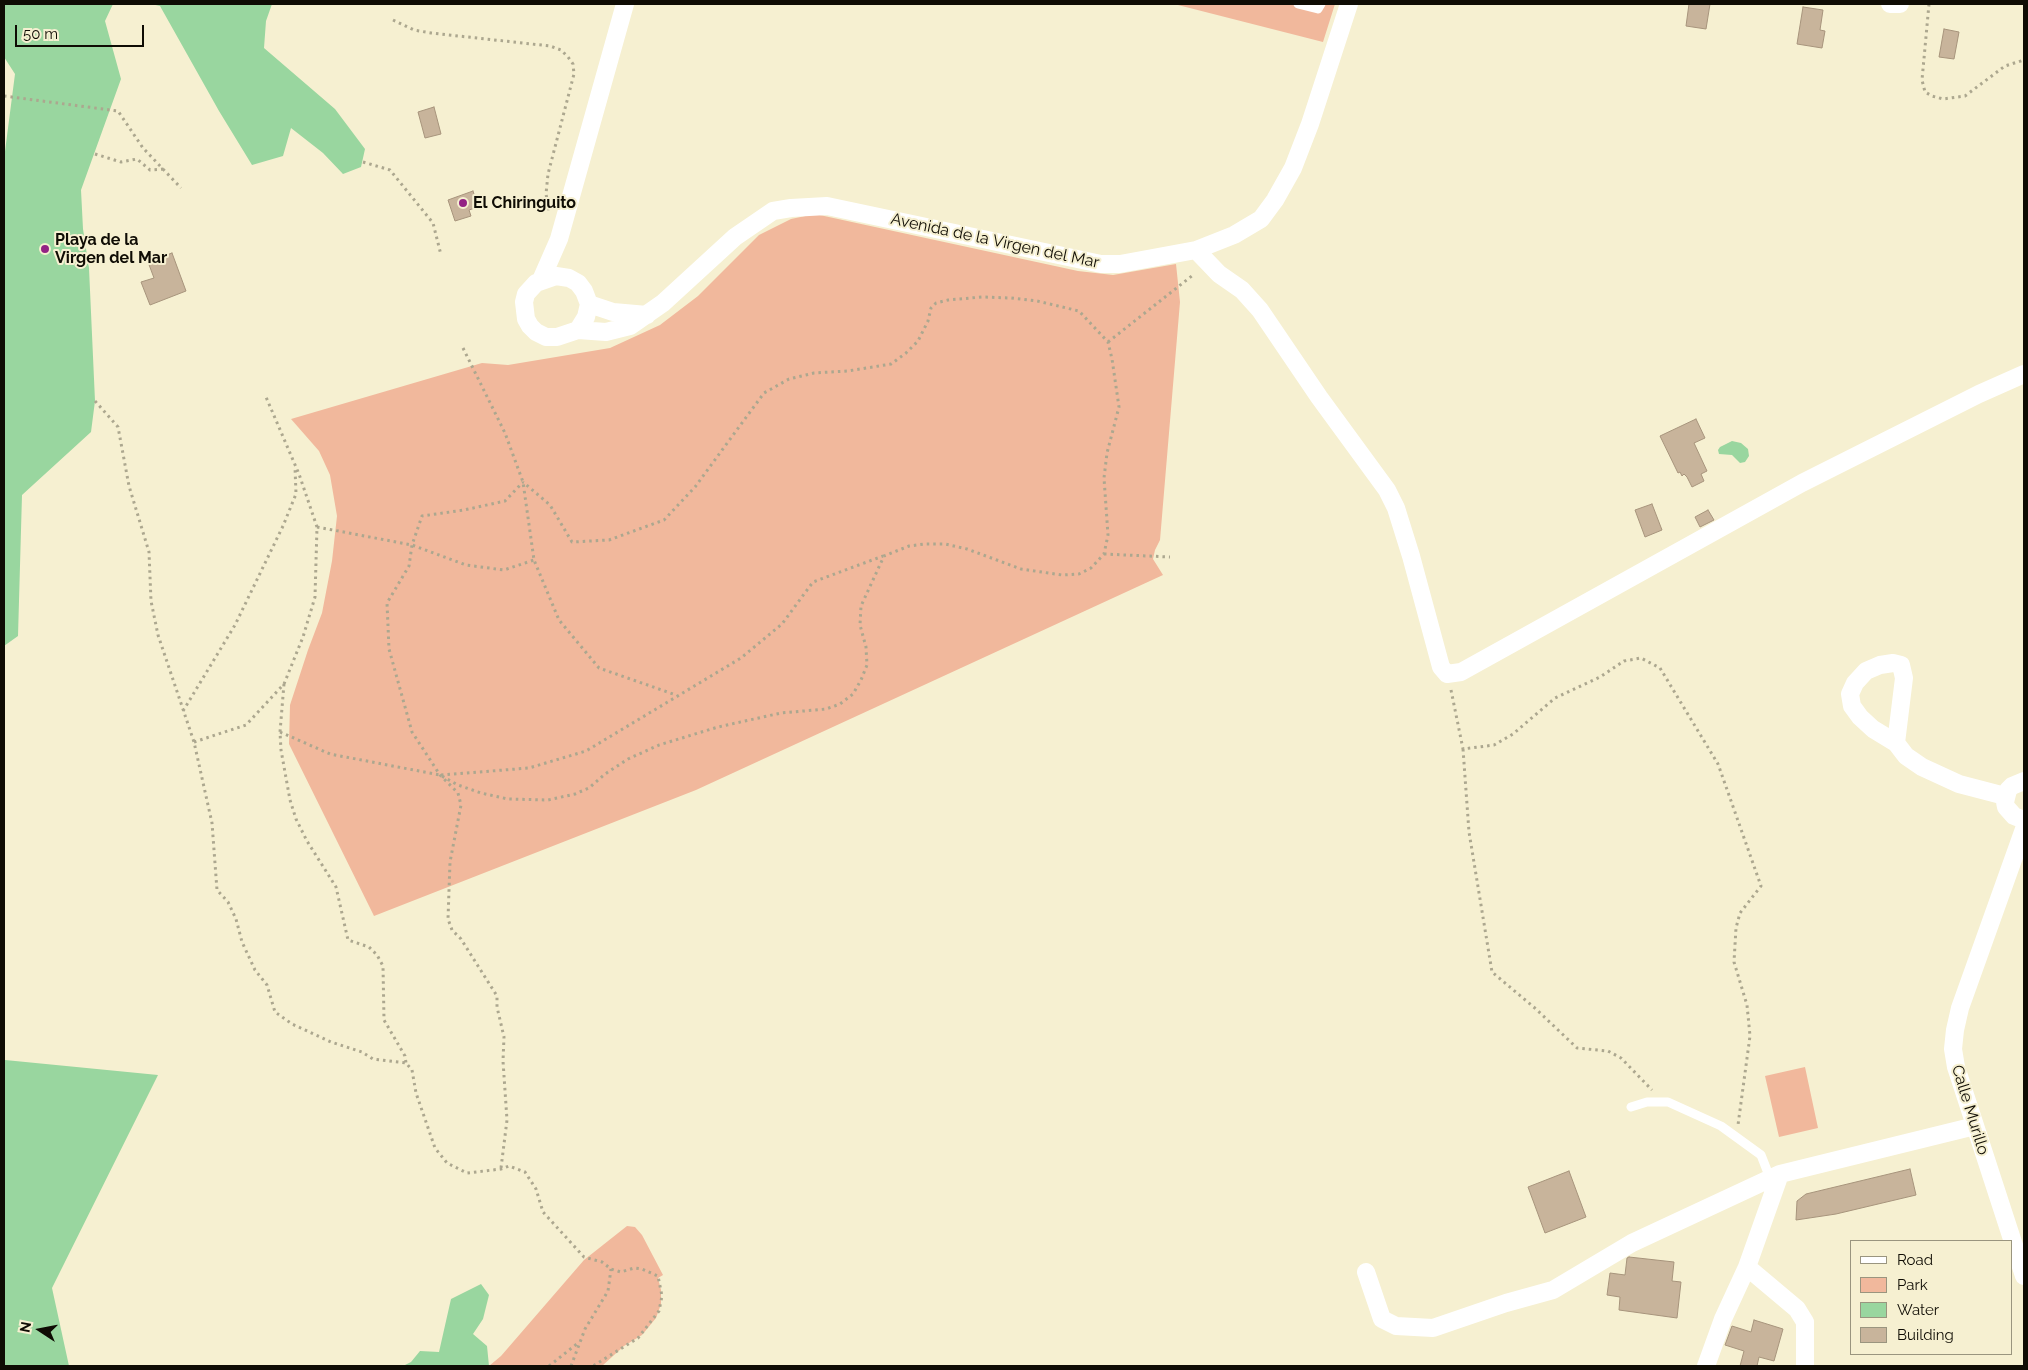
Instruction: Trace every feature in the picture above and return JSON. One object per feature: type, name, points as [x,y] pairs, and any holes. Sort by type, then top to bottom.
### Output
[{"type":"street","points":[[541,280],[559,239],[625,4]]},
{"type":"street","name":"Avenida de la Virgen del Mar","points":[[578,330],[606,332],[630,326],[663,303],[735,237],[773,211],[790,208],[827,206],[1101,264],[1120,264],[1196,250],[1234,235],[1261,219],[1275,200],[1293,168],[1310,124],[1349,4]]},
{"type":"street","points":[[1890,4],[1900,4]]},
{"type":"street","points":[[559,239],[564,263],[584,291],[589,304],[586,318],[578,330],[557,337],[546,337],[530,326],[523,311],[524,302],[531,287],[541,280],[556,276],[569,278],[578,283]]},
{"type":"street","points":[[1196,250],[1219,274],[1242,290],[1260,310],[1319,397],[1387,490],[1396,508],[1441,667],[1447,674],[1461,672],[1802,483],[1979,394],[2024,374]]},
{"type":"street","points":[[589,304],[613,312],[647,315]]},
{"type":"street","points":[[1896,744],[1906,756],[1941,777],[1976,790],[2005,796]]},
{"type":"street","points":[[2024,781],[2012,786],[2005,796],[2006,808],[2009,812],[2024,820]]},
{"type":"street","name":"Calle Murillo","points":[[2012,1240],[1956,1067],[1953,1049],[1960,1008],[2024,829]]},
{"type":"street","points":[[1366,1272],[1382,1319],[1396,1326],[1433,1328],[1506,1303],[1553,1290],[1632,1243],[1775,1176],[1975,1126]]},
{"type":"street","points":[[1706,1366],[1723,1319],[1747,1267],[1775,1176]]},
{"type":"street","name":"Calle Murillo","points":[[2013,1242],[2024,1276]]},
{"type":"street","points":[[1747,1267],[1797,1309],[1806,1322],[1805,1366]]},
{"type":"lane","points":[[1298,4],[1318,10],[1321,4]]},
{"type":"lane","points":[[1631,1107],[1647,1102],[1668,1102],[1721,1126],[1761,1155],[1775,1176]]},
{"type":"path","points":[[1929,4],[1922,80],[1925,92],[1943,99],[1965,96],[2005,66],[2024,60]]},
{"type":"path","points":[[393,20],[414,30],[430,33],[550,46],[561,50],[568,57],[573,64],[574,74],[548,174],[546,194],[550,219]]},
{"type":"path","points":[[4,96],[118,111],[132,134],[181,188]]},
{"type":"path","points":[[95,154],[121,162],[137,159],[150,170],[164,170]]},
{"type":"path","points":[[363,162],[390,170],[433,223],[441,255]]},
{"type":"path","points":[[1108,342],[1194,275]]},
{"type":"path","points":[[280,732],[330,754],[440,775],[529,768],[586,751],[741,658],[782,624],[813,582],[909,546],[945,544],[967,549],[1021,569],[1062,575],[1079,574],[1091,568],[1104,554],[1108,535],[1104,478],[1107,453],[1119,406],[1112,359],[1108,342],[1079,312],[1037,301],[1012,298],[982,297],[948,300],[936,303],[930,308],[928,321],[918,341],[891,364],[848,371],[814,373],[789,379],[764,393],[695,487],[664,520],[609,540],[572,542],[550,505],[523,482]]},
{"type":"path","points":[[463,348],[505,433],[523,482],[534,560],[559,620],[599,668],[677,696]]},
{"type":"path","points":[[266,397],[295,464],[317,527],[315,597],[303,637],[284,684],[280,732],[290,800],[296,819],[306,841],[336,887],[348,940],[369,947],[378,955],[383,966],[384,1020],[405,1056],[406,1063],[412,1070],[416,1093],[435,1148],[447,1163],[467,1173],[501,1169],[509,1166],[525,1172],[536,1189],[543,1212],[584,1257],[602,1262],[621,1272],[634,1268],[642,1269],[658,1276],[662,1296],[659,1311],[638,1338],[593,1366]]},
{"type":"path","points":[[95,401],[118,426],[129,486],[149,552],[151,601],[158,636],[194,742],[212,823],[217,890],[228,902],[236,919],[242,942],[255,970],[267,985],[275,1012],[292,1024],[331,1042],[362,1052],[373,1058],[406,1063]]},
{"type":"path","points":[[183,711],[235,625],[283,526],[296,494],[295,464]]},
{"type":"path","points":[[501,1169],[507,1120],[503,1061],[504,1037],[497,1007],[497,996],[461,939],[452,930],[448,919],[450,862],[461,805],[458,793],[440,775],[412,732],[389,649],[387,604],[409,566],[412,546],[422,516],[464,510],[505,501],[523,482]]},
{"type":"path","points":[[317,527],[412,546],[466,565],[504,570],[534,560]]},
{"type":"path","points":[[1104,554],[1170,557]]},
{"type":"path","points":[[440,775],[458,785],[508,799],[548,800],[576,794],[589,788],[605,774],[628,759],[658,745],[718,727],[781,713],[826,709],[840,704],[853,694],[867,665],[866,647],[860,625],[860,606],[884,556]]},
{"type":"path","points":[[1463,749],[1494,745],[1513,734],[1556,698],[1600,677],[1624,661],[1641,658],[1660,668],[1718,764],[1761,886],[1740,913],[1736,928],[1734,962],[1747,1005],[1750,1036],[1737,1138]]},
{"type":"path","points":[[1447,674],[1463,749],[1469,832],[1492,972],[1536,1009],[1577,1048],[1608,1051],[1622,1058],[1651,1090],[1668,1102]]},
{"type":"path","points":[[194,742],[246,725],[284,684]]},
{"type":"path","points":[[570,1366],[585,1329],[608,1291],[611,1268]]},
{"type":"path","points":[[549,1366],[579,1343]]},
{"type":"green space","points":[[1174,4],[1335,4],[1323,42]]},
{"type":"green space","points":[[815,214],[1078,271],[1113,275],[1176,264],[1180,302],[1160,540],[1153,559],[1163,575],[696,790],[374,916],[289,744],[290,705],[322,613],[332,561],[337,516],[330,475],[319,451],[291,419],[482,363],[508,365],[610,348],[660,325],[698,296],[759,235],[791,219]]},
{"type":"green space","points":[[1805,1067],[1818,1128],[1779,1137],[1765,1076]]},
{"type":"green space","points":[[627,1226],[635,1227],[642,1235],[663,1275],[658,1278],[661,1290],[661,1304],[656,1318],[642,1335],[624,1346],[602,1366],[489,1366],[501,1356],[584,1260]]},
{"type":"water","name":"Playa de la Virgen del Mar","points":[[4,4],[113,4],[105,21],[121,79],[81,190],[83,229],[89,268],[95,401],[91,432],[22,495],[18,636],[4,646],[4,159],[15,74],[4,57]]},
{"type":"water","points":[[151,4],[272,4],[266,21],[264,48],[335,109],[365,149],[361,167],[343,174],[323,153],[291,128],[283,156],[252,165],[219,111],[160,6]]},
{"type":"water","points":[[1732,441],[1741,443],[1748,449],[1749,456],[1745,462],[1740,463],[1732,455],[1719,454],[1718,450],[1720,447]]},
{"type":"water","points":[[4,1058],[5,1060],[158,1075],[52,1288],[69,1366],[4,1366]]},
{"type":"water","points":[[481,1284],[489,1295],[483,1319],[473,1334],[487,1346],[489,1366],[403,1366],[411,1362],[420,1351],[439,1352],[451,1299]]},
{"type":"building","points":[[1689,4],[1710,4],[1706,29],[1686,26]]},
{"type":"building","points":[[1803,7],[1823,10],[1820,30],[1825,31],[1822,48],[1797,44]]},
{"type":"building","points":[[1944,29],[1959,32],[1954,59],[1939,57]]},
{"type":"building","points":[[434,107],[441,134],[425,138],[418,112]]},
{"type":"building","name":"El Chiringuito","points":[[473,191],[478,207],[469,210],[471,216],[455,221],[448,200]]},
{"type":"building","points":[[172,253],[186,291],[150,305],[141,282],[154,278],[148,262]]},
{"type":"building","points":[[1696,419],[1705,438],[1694,443],[1707,471],[1701,474],[1704,481],[1692,487],[1684,474],[1682,476],[1680,472],[1678,473],[1660,436]]},
{"type":"building","points":[[1652,504],[1662,530],[1645,537],[1635,510]]},
{"type":"building","points":[[1708,510],[1714,520],[1700,527],[1695,517]]},
{"type":"building","points":[[1910,1169],[1916,1195],[1836,1214],[1796,1220],[1797,1201],[1806,1194]]},
{"type":"building","points":[[1569,1171],[1586,1217],[1545,1233],[1528,1187]]},
{"type":"building","points":[[1627,1258],[1674,1262],[1672,1281],[1681,1282],[1677,1318],[1619,1310],[1620,1297],[1607,1295],[1610,1273],[1625,1275]]},
{"type":"building","points":[[1754,1320],[1783,1329],[1774,1361],[1759,1357],[1757,1366],[1740,1366],[1744,1351],[1725,1345],[1732,1326],[1751,1332]]},
{"type":"place","name":"El Chiringuito","points":[[463,203]]},
{"type":"place","name":"Playa de la Virgen del Mar","points":[[45,249]]}]
